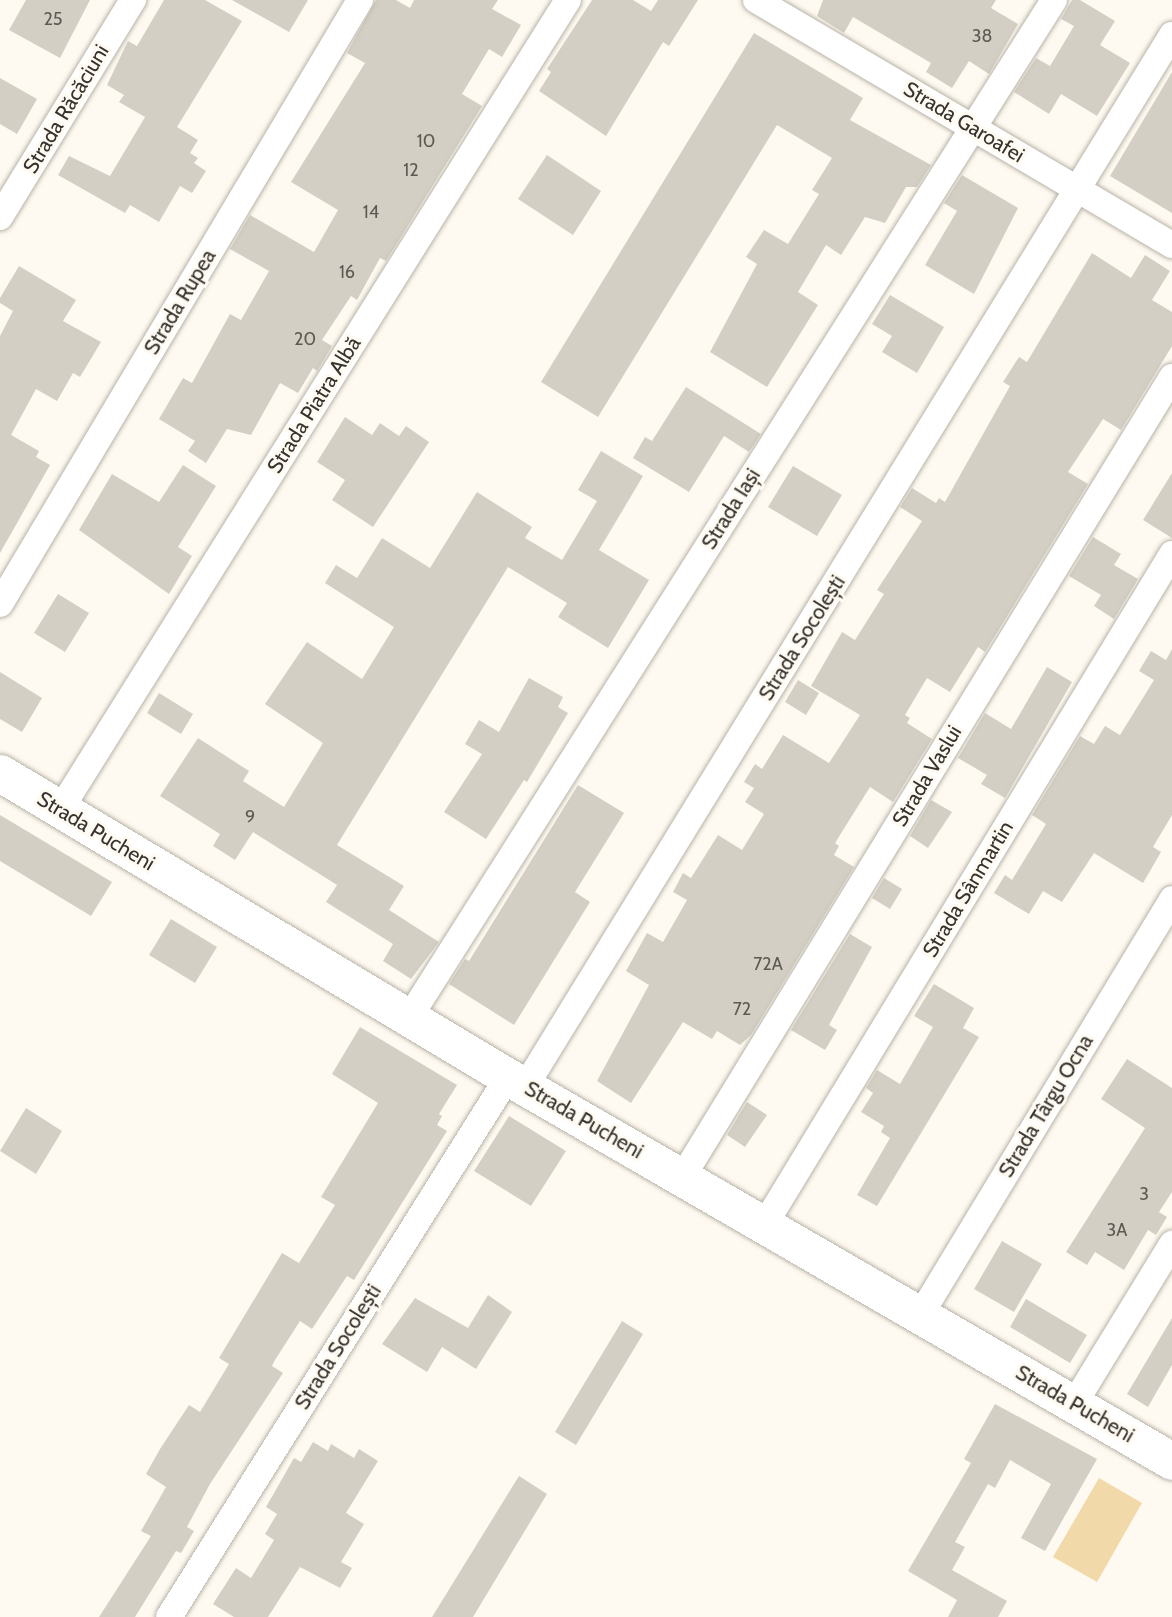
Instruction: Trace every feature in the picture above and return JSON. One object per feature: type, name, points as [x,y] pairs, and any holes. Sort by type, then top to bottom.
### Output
[{"type":"street","name":"Strada Răcăciuni","points":[[0,217],[133,0]]},
{"type":"street","name":"Strada Rupea","points":[[0,604],[360,0]]},
{"type":"street","name":"Strada Piatra Albă","points":[[60,810],[568,0]]},
{"type":"street","name":"Strada Iași","points":[[409,1018],[1054,0]]},
{"type":"street","name":"Strada Garoafei","points":[[772,4],[973,128],[1172,244]]},
{"type":"street","name":"Strada Socolești","points":[[169,1617],[516,1082],[1078,190],[1172,35]]},
{"type":"street","name":"Strada Vaslui","points":[[682,1177],[1172,377]]},
{"type":"street","name":"Strada Sânmartin","points":[[765,1224],[1172,554]]},
{"type":"street","name":"Strada Pucheni","points":[[0,773],[516,1082],[1172,1461]]},
{"type":"street","name":"Strada Târgu Ocna","points":[[921,1314],[1172,899]]},
{"type":"street","points":[[1074,1404],[1172,1244]]},
{"type":"shaded area","points":[[1099,1478],[1142,1503],[1097,1582],[1053,1557]]},
{"type":"building","points":[[26,0],[90,0],[60,58],[9,30]]},
{"type":"building","points":[[164,0],[205,0],[242,21],[177,127],[198,140],[190,153],[198,158],[194,163],[206,171],[192,193],[180,186],[159,222],[130,205],[125,213],[58,175],[69,156],[110,176],[145,117],[119,102],[124,95],[107,85],[128,41],[137,46]]},
{"type":"building","points":[[232,0],[308,0],[289,32]]},
{"type":"building","points":[[376,0],[396,0],[410,8],[414,0],[498,0],[492,9],[521,25],[502,57],[489,49],[462,94],[482,106],[386,261],[380,258],[357,300],[351,296],[322,340],[332,346],[317,371],[313,368],[298,393],[280,383],[251,435],[227,429],[206,463],[188,451],[195,441],[159,419],[183,378],[192,383],[230,314],[241,320],[269,271],[230,249],[250,215],[314,252],[338,210],[291,182],[365,63],[347,53]]},
{"type":"building","points":[[592,0],[633,0],[651,11],[658,0],[698,0],[669,46],[663,42],[606,136],[539,91],[551,72],[547,69]]},
{"type":"building","points":[[823,0],[996,0],[991,8],[1018,24],[989,74],[969,61],[952,88],[926,72],[931,63],[853,17],[844,33],[817,16]]},
{"type":"building","points":[[1072,0],[1080,0],[1115,21],[1100,45],[1130,63],[1097,116],[1061,94],[1049,114],[1014,92],[1036,58],[1050,66],[1074,26],[1061,19]]},
{"type":"building","points":[[754,33],[863,98],[850,120],[931,165],[917,187],[906,187],[885,223],[865,217],[841,255],[826,245],[798,292],[818,305],[767,387],[710,352],[757,264],[746,257],[764,230],[788,244],[819,194],[812,190],[832,158],[777,125],[598,417],[541,382]]},
{"type":"building","points":[[1172,72],[1172,213],[1110,176]]},
{"type":"building","points":[[0,78],[37,99],[17,134],[0,124]]},
{"type":"building","points":[[547,155],[601,191],[573,235],[518,199]]},
{"type":"building","points":[[962,175],[1018,208],[974,294],[925,265],[957,211],[944,203]]},
{"type":"building","points":[[1092,253],[1131,278],[1145,255],[1170,271],[1152,300],[1172,312],[1172,346],[1121,430],[1103,419],[1068,472],[1088,484],[985,652],[978,647],[950,692],[927,678],[905,715],[910,718],[907,723],[932,739],[893,802],[870,787],[835,843],[839,846],[834,855],[854,867],[751,1035],[740,1045],[717,1031],[712,1039],[683,1022],[631,1103],[597,1081],[649,985],[626,971],[647,933],[663,942],[687,900],[673,892],[683,873],[691,878],[718,835],[742,850],[764,814],[745,802],[754,788],[744,782],[755,764],[762,769],[783,735],[829,763],[860,715],[811,686],[842,632],[855,640],[884,594],[877,590],[922,521],[900,507],[912,488],[936,503],[939,498],[945,502],[1010,386],[1003,382],[1019,357],[1027,362]]},
{"type":"building","points":[[19,266],[76,300],[63,321],[101,342],[80,377],[73,373],[57,401],[36,389],[11,435],[39,451],[36,457],[50,465],[0,553],[0,336],[13,311],[0,303],[0,298]]},
{"type":"building","points":[[890,295],[944,327],[917,373],[882,352],[892,336],[872,324]]},
{"type":"building","points":[[686,387],[761,434],[749,452],[724,436],[689,492],[633,458],[645,437],[652,441]]},
{"type":"building","points":[[345,417],[372,435],[380,423],[399,436],[406,426],[429,442],[373,527],[332,500],[345,480],[317,462]]},
{"type":"building","points":[[601,451],[643,476],[599,550],[649,580],[608,648],[558,617],[567,603],[508,567],[337,845],[404,886],[389,910],[439,942],[411,979],[383,961],[393,944],[326,902],[337,885],[253,832],[235,860],[213,846],[220,834],[160,796],[198,738],[249,771],[243,781],[284,807],[323,743],[265,704],[307,642],[362,679],[394,627],[325,583],[336,565],[357,578],[382,538],[430,568],[477,492],[532,527],[525,538],[562,560],[597,501],[578,490]]},
{"type":"building","points":[[183,465],[216,486],[178,547],[192,556],[169,594],[79,530],[112,474],[159,502]]},
{"type":"building","points":[[793,466],[842,495],[817,536],[768,507]]},
{"type":"building","points":[[1172,473],[1172,538],[1143,520]]},
{"type":"building","points":[[1093,537],[1121,554],[1114,565],[1138,579],[1114,619],[1094,606],[1101,595],[1069,576]]},
{"type":"building","points":[[58,594],[89,613],[65,652],[34,633]]},
{"type":"building","points":[[1172,649],[1172,815],[1153,847],[1161,852],[1143,883],[1094,853],[1062,902],[1043,891],[1029,914],[994,893],[1005,875],[1012,880],[1046,824],[1032,815],[1080,736],[1094,744],[1105,726],[1120,735],[1154,680],[1139,671],[1151,651],[1166,660]]},
{"type":"building","points":[[1047,667],[1072,682],[1005,798],[981,784],[987,775],[958,758],[985,713],[1011,729]]},
{"type":"building","points":[[0,672],[42,698],[22,732],[0,719]]},
{"type":"building","points":[[529,678],[563,697],[558,707],[568,713],[527,782],[524,780],[486,839],[444,812],[482,754],[465,744],[479,720],[499,732]]},
{"type":"building","points":[[798,680],[819,693],[806,715],[785,702]]},
{"type":"building","points":[[159,693],[193,714],[181,734],[147,713]]},
{"type":"building","points":[[578,785],[624,813],[575,892],[590,902],[514,1025],[449,984],[465,959],[469,961]]},
{"type":"building","points":[[931,800],[952,812],[928,848],[910,836]]},
{"type":"building","points":[[0,815],[112,882],[91,916],[0,861]]},
{"type":"building","points":[[884,878],[902,889],[890,909],[872,898]]},
{"type":"building","points":[[171,919],[217,947],[195,983],[149,955]]},
{"type":"building","points":[[850,934],[872,947],[829,1025],[837,1030],[825,1050],[791,1030]]},
{"type":"building","points":[[934,984],[974,1008],[963,1028],[979,1037],[877,1206],[857,1195],[890,1138],[881,1132],[884,1126],[861,1112],[873,1093],[866,1088],[877,1070],[900,1084],[933,1027],[914,1016]]},
{"type":"building","points":[[360,1027],[457,1085],[439,1114],[442,1116],[437,1125],[447,1131],[354,1280],[347,1276],[312,1329],[300,1321],[275,1360],[272,1366],[283,1373],[210,1484],[187,1527],[194,1531],[181,1553],[176,1551],[135,1617],[99,1617],[151,1536],[141,1531],[166,1487],[146,1474],[160,1449],[189,1405],[200,1412],[229,1364],[219,1358],[282,1253],[299,1263],[335,1205],[321,1197],[378,1103],[332,1074]]},
{"type":"building","points":[[1127,1059],[1172,1088],[1172,1192],[1159,1212],[1167,1217],[1156,1235],[1148,1230],[1124,1270],[1095,1252],[1087,1265],[1066,1252],[1145,1128],[1101,1099]]},
{"type":"building","points":[[747,1102],[767,1115],[745,1147],[727,1135]]},
{"type":"building","points":[[26,1108],[62,1131],[36,1174],[0,1151]]},
{"type":"building","points":[[509,1116],[566,1151],[531,1206],[474,1171]]},
{"type":"building","points":[[1002,1241],[1042,1264],[1014,1312],[974,1289]]},
{"type":"building","points":[[488,1295],[512,1312],[476,1369],[442,1347],[427,1372],[382,1344],[415,1298],[468,1328]]},
{"type":"building","points":[[1026,1299],[1087,1335],[1070,1363],[1010,1327]]},
{"type":"building","points":[[1172,1318],[1172,1365],[1148,1407],[1127,1394]]},
{"type":"building","points":[[622,1321],[643,1334],[576,1445],[555,1432]]},
{"type":"building","points":[[995,1404],[1097,1459],[1045,1551],[1021,1538],[1051,1484],[1010,1460],[995,1488],[988,1484],[955,1542],[965,1547],[952,1570],[1007,1601],[998,1617],[948,1617],[957,1600],[908,1571],[971,1463],[964,1459]]},
{"type":"building","points":[[313,1442],[328,1451],[331,1444],[354,1458],[359,1449],[378,1461],[346,1513],[364,1524],[341,1562],[352,1568],[340,1588],[300,1567],[268,1617],[234,1617],[213,1604],[236,1568],[251,1578],[274,1540],[265,1534],[277,1514],[266,1507],[294,1458],[301,1462]]},
{"type":"building","points":[[519,1476],[547,1494],[473,1617],[432,1617]]}]
